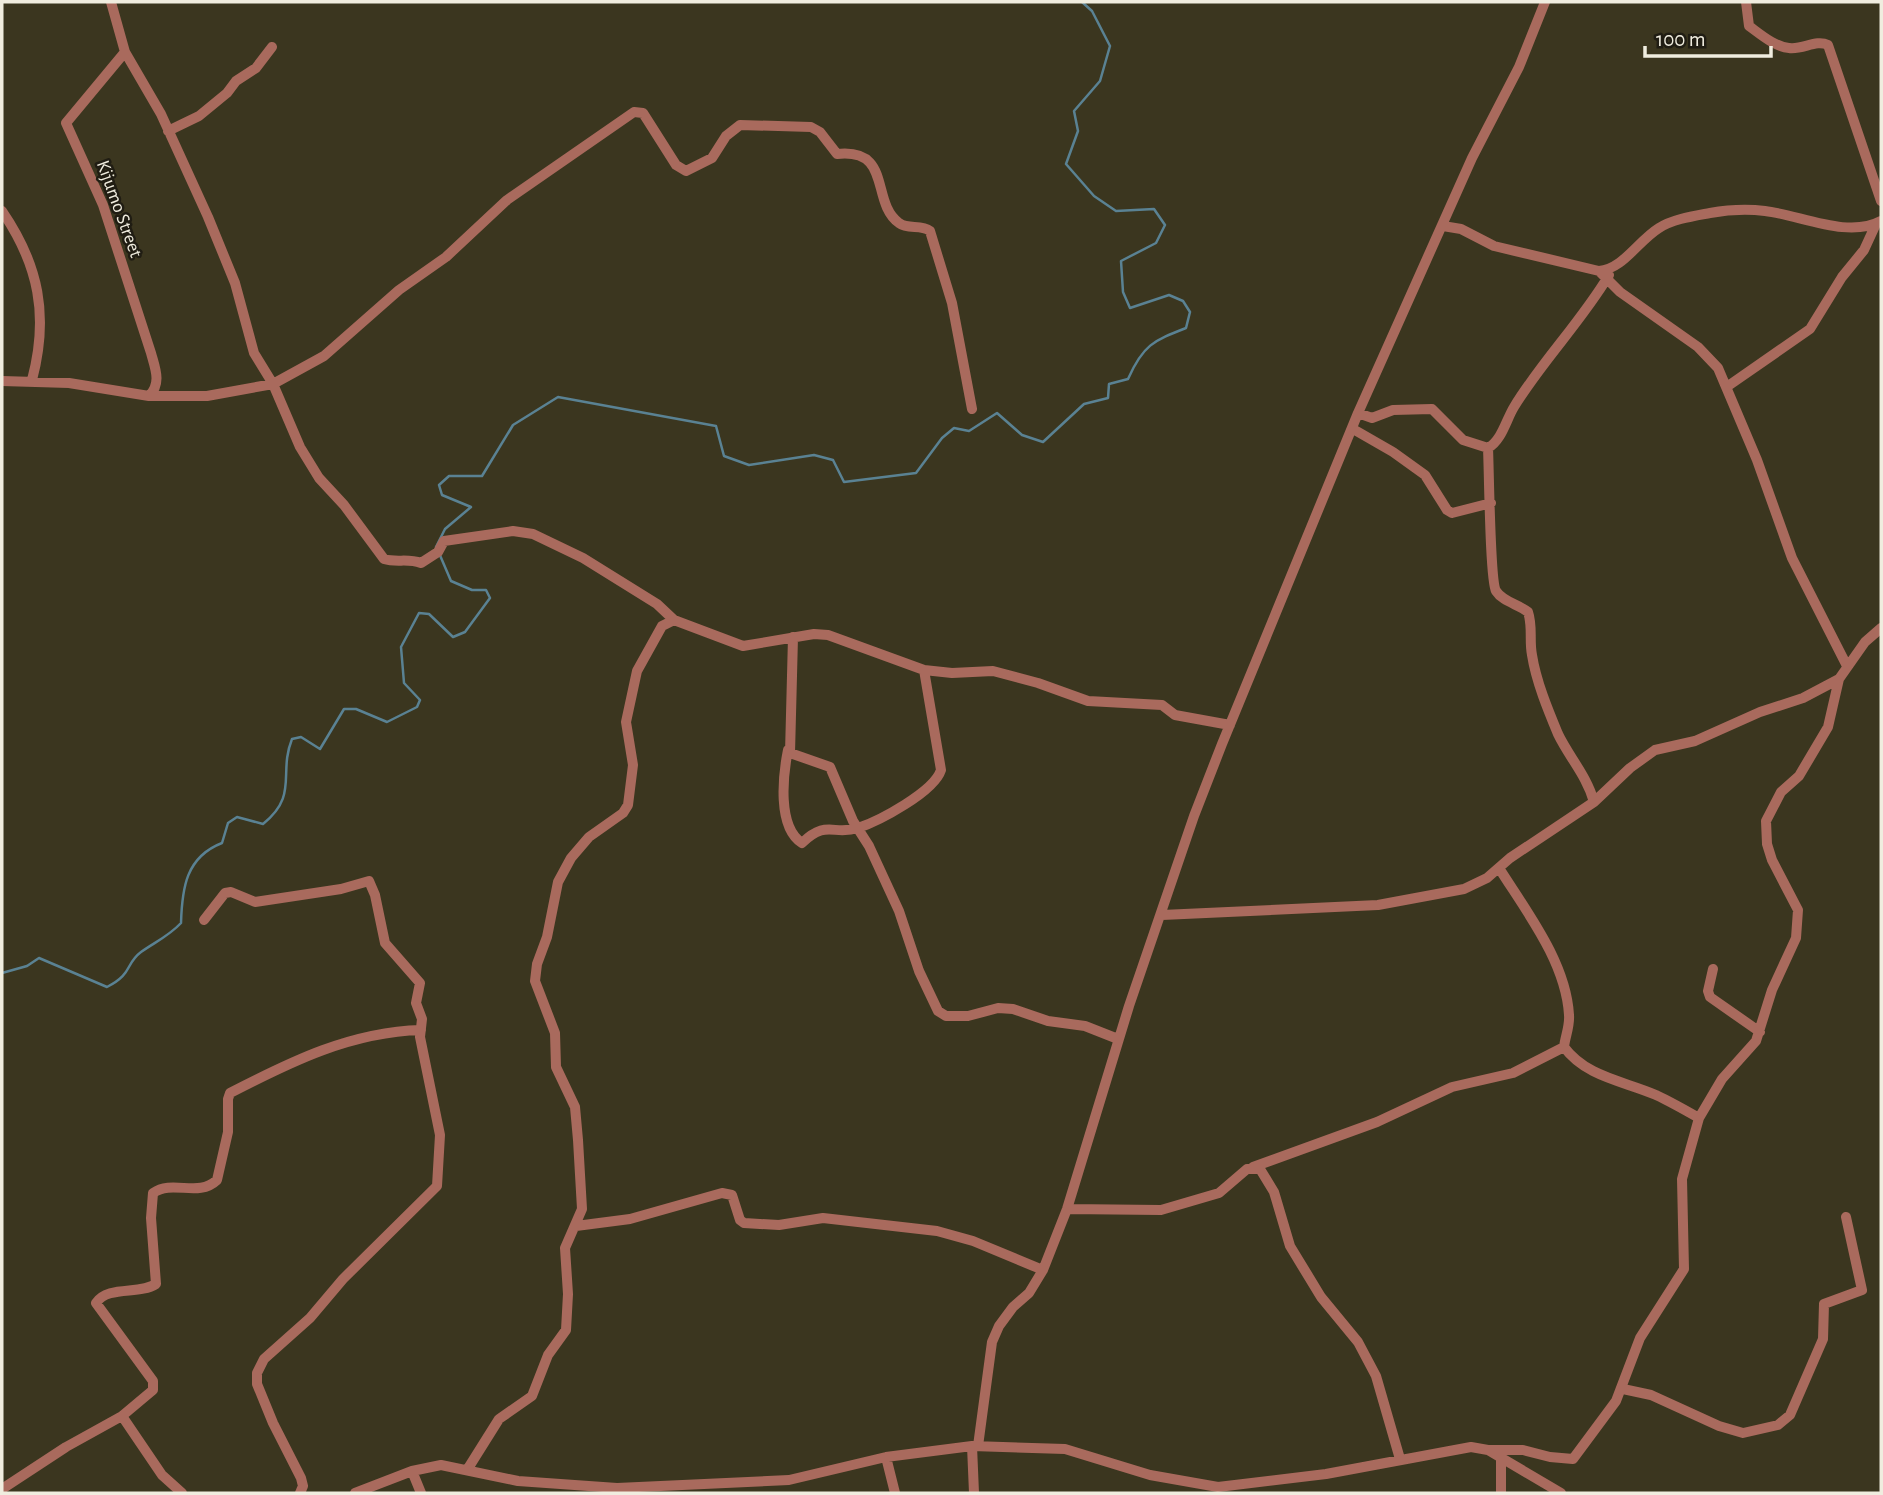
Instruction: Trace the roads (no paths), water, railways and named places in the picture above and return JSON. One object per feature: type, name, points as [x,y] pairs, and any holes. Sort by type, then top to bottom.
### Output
[{"type":"street","points":[[111,2],[125,51],[168,131],[235,283],[254,353],[273,384],[300,447],[313,468],[384,559],[392,561],[407,558],[421,563],[438,552],[444,541],[501,532],[533,534],[583,558],[657,604],[674,620],[743,646],[793,637],[828,635],[924,670],[952,673],[993,671],[1038,683],[1088,701],[1162,705],[1175,715],[1230,725]]},
{"type":"street","points":[[974,1493],[975,1446],[992,1342],[999,1326],[1013,1307],[1029,1293],[1043,1270],[1067,1209],[1109,1077],[1118,1039],[1194,816],[1230,725],[1358,413],[1472,158],[1519,68],[1545,2]]},
{"type":"street","points":[[1746,2],[1749,26],[1773,41],[1788,48],[1819,43],[1828,45],[1881,201]]},
{"type":"street","points":[[168,131],[199,116],[227,93],[236,81],[256,68],[271,47]]},
{"type":"street","name":"Kijumo Street","points":[[125,51],[66,123],[103,205],[151,353],[158,377],[153,393],[149,396]]},
{"type":"street","points":[[2,381],[32,380],[149,396],[207,396],[273,384],[324,356],[399,290],[446,257],[507,200],[634,112],[643,113],[676,165],[686,172],[712,158],[732,130],[750,124],[811,127],[820,132],[837,154],[862,154],[879,179],[890,211],[898,222],[930,232],[952,303],[972,410]]},
{"type":"street","points":[[2,211],[17,237],[41,300],[42,317],[32,380]]},
{"type":"street","points":[[1488,448],[1497,440],[1520,398],[1584,317],[1613,269],[1637,244],[1667,224],[1711,213],[1762,211],[1848,227],[1879,222]]},
{"type":"street","points":[[1728,386],[1810,329],[1842,277],[1864,250],[1879,222]]},
{"type":"street","points":[[1443,226],[1461,229],[1494,246],[1599,271],[1613,269]]},
{"type":"street","points":[[1599,271],[1606,280],[1698,347],[1718,368],[1758,460],[1780,532],[1847,666]]},
{"type":"street","points":[[1358,413],[1372,418],[1392,410],[1432,409],[1463,440],[1488,448]]},
{"type":"street","points":[[1353,429],[1393,452],[1425,475],[1447,510],[1452,513],[1491,503]]},
{"type":"street","points":[[1488,448],[1492,561],[1496,591],[1505,600],[1528,612],[1531,622],[1531,649],[1537,673],[1559,735],[1587,783],[1594,802]]},
{"type":"street","points":[[467,1471],[499,1419],[533,1396],[548,1355],[566,1330],[568,1294],[565,1248],[582,1209],[575,1107],[556,1067],[555,1033],[535,981],[537,964],[547,937],[558,882],[571,858],[589,837],[623,813],[628,805],[633,765],[626,722],[637,671],[662,626],[674,620]]},
{"type":"street","points":[[355,1493],[412,1471],[441,1465],[518,1481],[617,1488],[789,1480],[886,1457],[975,1446],[1065,1449],[1160,1477],[1219,1490],[1326,1474],[1471,1447],[1523,1450],[1550,1457],[1573,1459],[1623,1389],[1640,1338],[1684,1269],[1681,1189],[1699,1118],[1723,1079],[1751,1049],[1760,1032],[1772,990],[1796,938],[1798,910],[1767,844],[1766,821],[1781,792],[1806,766],[1828,727],[1839,679],[1865,642],[1881,628]]},
{"type":"street","points":[[793,637],[789,749],[784,771],[786,810],[792,833],[799,842],[824,828],[858,828],[904,807],[938,778],[940,760],[924,670]]},
{"type":"street","points":[[1162,915],[1378,905],[1454,892],[1477,884],[1594,802],[1630,768],[1655,750],[1695,741],[1760,712],[1803,698],[1839,679]]},
{"type":"street","points":[[789,749],[792,756],[814,760],[830,767],[899,911],[919,971],[938,1011],[946,1016],[968,1016],[998,1008],[1013,1009],[1048,1021],[1085,1026],[1118,1039]]},
{"type":"street","points":[[1499,868],[1533,922],[1564,991],[1569,1018],[1564,1047]]},
{"type":"street","points":[[204,920],[225,893],[231,892],[255,902],[341,889],[369,881],[375,895],[385,943],[420,983],[416,1003],[422,1018],[421,1030],[430,1094],[440,1135],[437,1186],[343,1279],[310,1318],[264,1359],[257,1373],[257,1384],[273,1423],[301,1478],[303,1486],[300,1493]]},
{"type":"street","points":[[1713,969],[1708,991],[1710,997],[1760,1032]]},
{"type":"street","points":[[2,1489],[66,1447],[122,1416],[153,1390],[153,1381],[96,1303],[109,1293],[145,1291],[156,1284],[151,1218],[153,1193],[160,1188],[171,1187],[202,1190],[217,1180],[228,1132],[230,1093],[288,1063],[357,1037],[386,1031],[421,1030]]},
{"type":"street","points":[[1564,1047],[1581,1064],[1610,1079],[1654,1094],[1699,1118]]},
{"type":"street","points":[[1067,1209],[1161,1210],[1219,1194],[1253,1167],[1377,1122],[1452,1087],[1513,1073],[1564,1047]]},
{"type":"street","points":[[1253,1167],[1260,1169],[1274,1192],[1285,1236],[1294,1252],[1321,1297],[1358,1342],[1376,1377],[1400,1459]]},
{"type":"street","points":[[576,1226],[630,1219],[722,1193],[732,1195],[736,1200],[740,1220],[744,1223],[779,1225],[823,1218],[937,1231],[973,1241],[1043,1270]]},
{"type":"street","points":[[1623,1389],[1651,1395],[1719,1426],[1743,1433],[1778,1425],[1790,1415],[1823,1339],[1824,1304],[1863,1290],[1846,1217]]},
{"type":"street","points":[[122,1416],[162,1475],[182,1493]]},
{"type":"street","points":[[1488,1450],[1562,1493]]},
{"type":"street","points":[[886,1457],[895,1493]]},
{"type":"street","points":[[1501,1493],[1502,1458]]},
{"type":"street","points":[[412,1471],[421,1493]]},
{"type":"waterway","points":[[436,547],[445,529],[471,507],[442,495],[439,485],[449,476],[482,476],[513,425],[558,397],[716,426],[724,456],[749,465],[814,455],[833,460],[844,482],[916,473],[942,438],[954,428],[969,431],[997,413],[1022,435],[1043,442],[1084,404],[1108,398],[1109,384],[1128,379],[1144,351],[1157,341],[1186,328],[1190,312],[1183,301],[1169,295],[1130,308],[1123,292],[1121,261],[1156,243],[1165,225],[1154,209],[1116,211],[1094,196],[1066,164],[1078,131],[1074,111],[1100,81],[1110,46],[1092,11],[1082,2]]},
{"type":"waterway","points":[[2,973],[27,966],[39,958],[107,987],[115,982],[121,978],[136,956],[181,923],[188,875],[201,856],[222,843],[228,823],[237,817],[263,824],[274,813],[284,794],[292,739],[301,737],[320,749],[344,709],[356,709],[387,722],[417,707],[420,700],[404,683],[401,647],[419,613],[429,614],[453,637],[465,632],[490,598],[486,590],[472,590],[451,581],[439,553]]}]
